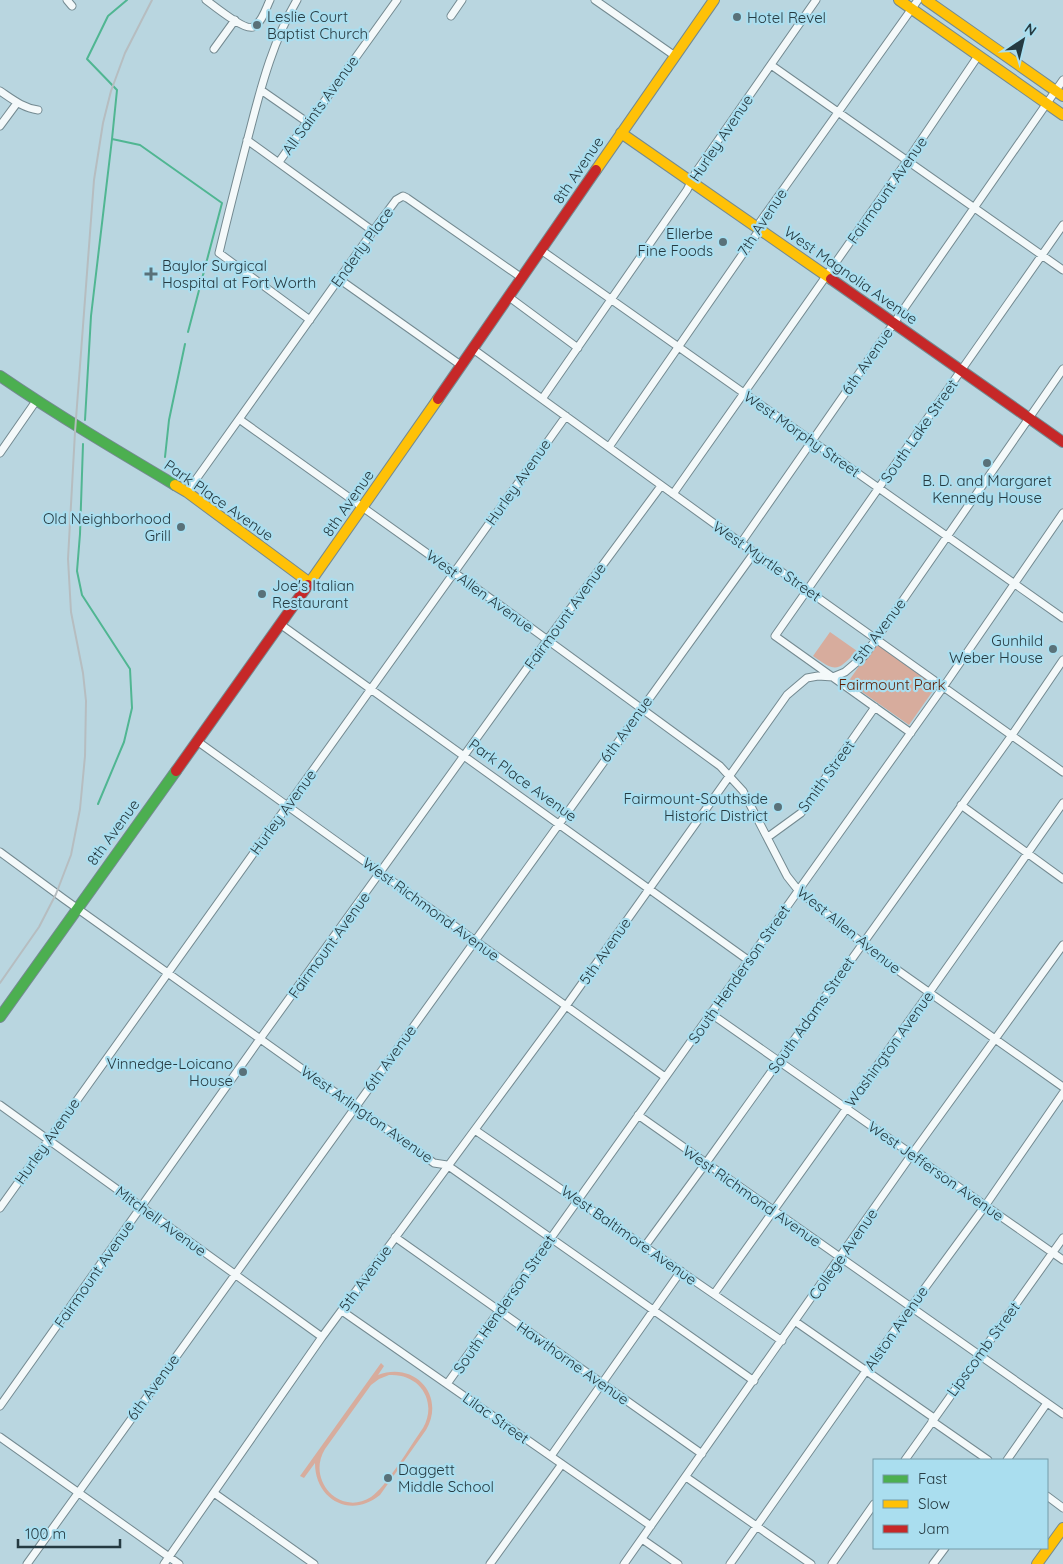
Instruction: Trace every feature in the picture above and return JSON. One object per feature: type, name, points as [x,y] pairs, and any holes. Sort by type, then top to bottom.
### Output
[{"type":"main road","name":"8th Avenue","points":[[0,1017],[364,507],[714,0]]},
{"type":"main road","points":[[899,0],[1063,115]]},
{"type":"main road","points":[[926,0],[1059,94]]},
{"type":"main road","name":"West Magnolia Avenue","points":[[621,133],[1063,442]]},
{"type":"main road","name":"Park Place Avenue","points":[[0,376],[40,404],[187,492],[310,583]]},
{"type":"main road","points":[[1048,1549],[1063,1528]]},
{"type":"main road","points":[[1037,1564],[1048,1549]]},
{"type":"street","points":[[206,0],[248,28],[254,27],[270,0]]},
{"type":"street","points":[[297,0],[289,13],[272,52],[247,140],[219,253],[310,320]]},
{"type":"street","name":"All Saints Avenue","points":[[279,162],[397,0]]},
{"type":"street","points":[[451,16],[462,0]]},
{"type":"street","points":[[595,0],[675,56]]},
{"type":"street","name":"Hurley Avenue","points":[[542,399],[687,190],[696,172],[816,0]]},
{"type":"street","name":"7th Avenue","points":[[609,447],[760,230],[760,222],[918,0]]},
{"type":"street","points":[[214,50],[235,20]]},
{"type":"street","name":"Fairmount Avenue","points":[[673,494],[908,161],[978,56]]},
{"type":"street","points":[[771,65],[1063,270]]},
{"type":"street","name":"6th Avenue","points":[[741,543],[1047,104],[1059,94],[1063,80]]},
{"type":"street","points":[[261,90],[307,122]]},
{"type":"street","points":[[0,91],[17,103],[38,110]]},
{"type":"street","points":[[0,126],[17,103]]},
{"type":"street","points":[[247,140],[374,231]]},
{"type":"street","name":"Enderly Place","points":[[187,492],[396,200],[403,196],[522,278]]},
{"type":"street","name":"South Lake Street","points":[[833,677],[775,636],[1063,225]]},
{"type":"street","name":"West Morphy Street","points":[[541,250],[1063,618]]},
{"type":"street","points":[[339,279],[462,366]]},
{"type":"street","points":[[509,297],[578,348]]},
{"type":"street","name":"West Myrtle Street","points":[[473,349],[754,553],[1063,772]]},
{"type":"street","name":"5th Avenue","points":[[164,1564],[322,1337],[566,1006],[787,695],[807,678],[818,676],[833,677],[845,672],[865,656],[1063,369]]},
{"type":"street","points":[[0,453],[40,404]]},
{"type":"street","name":"Hurley Avenue","points":[[0,1208],[566,416]]},
{"type":"street","name":"West Allen Avenue","points":[[239,419],[455,572],[720,766],[743,791],[787,876],[798,890],[862,944],[1063,1087]]},
{"type":"street","name":"Fairmount Avenue","points":[[0,1406],[260,1039],[661,486]]},
{"type":"street","name":"South Henderson Street","points":[[447,1384],[710,1012],[911,733],[1063,513]]},
{"type":"street","name":"6th Avenue","points":[[26,1564],[754,553]]},
{"type":"street","name":"Park Place Avenue","points":[[280,624],[748,960]]},
{"type":"street","name":"South Adams Street","points":[[644,1246],[779,1061],[1012,735],[1063,660]]},
{"type":"street","points":[[833,677],[911,733]]},
{"type":"street","name":"Smith Street","points":[[768,837],[784,827],[804,808],[875,707]]},
{"type":"street","name":"West Richmond Avenue","points":[[197,741],[665,1077]]},
{"type":"street","name":"Washington Avenue","points":[[714,1294],[1063,803]]},
{"type":"street","points":[[962,805],[1063,879]]},
{"type":"street","name":"West Arlington Avenue","points":[[0,852],[56,894],[434,1163],[448,1165],[754,1381]]},
{"type":"street","name":"College Avenue","points":[[624,1564],[841,1258],[912,1154],[1063,945]]},
{"type":"street","name":"West Jefferson Avenue","points":[[710,1012],[1063,1260]]},
{"type":"street","name":"Alston Avenue","points":[[730,1564],[911,1307],[985,1206],[1063,1093]]},
{"type":"street","name":"Mitchell Avenue","points":[[0,1105],[322,1337]]},
{"type":"street","name":"West Richmond Avenue","points":[[638,1116],[1063,1414]]},
{"type":"street","name":"West Baltimore Avenue","points":[[475,1130],[782,1341]]},
{"type":"street","name":"Hawthorne Avenue","points":[[395,1237],[702,1454]]},
{"type":"street","name":"Lipscomb Street","points":[[906,1459],[1063,1238]]},
{"type":"street","points":[[551,1456],[681,1271]]},
{"type":"street","name":"Lilac Street","points":[[342,1311],[652,1526]]},
{"type":"street","points":[[796,1322],[987,1459]]},
{"type":"street","points":[[1008,1459],[1047,1403]]},
{"type":"street","points":[[0,1437],[179,1564]]},
{"type":"street","points":[[490,1564],[562,1464]]},
{"type":"street","points":[[686,1477],[811,1564]]},
{"type":"street","points":[[214,1494],[306,1562],[314,1564]]},
{"type":"street","points":[[1048,1497],[1063,1508]]},
{"type":"street","points":[[832,1564],[873,1505]]},
{"type":"street","points":[[642,1539],[678,1564]]},
{"type":"street","points":[[934,1564],[942,1549]]},
{"type":"green space","points":[[830,632],[857,651],[841,666],[832,667],[813,656]]},
{"type":"green space","name":"Fairmount Park","points":[[876,642],[937,685],[909,725],[848,682]]},
{"type":"green space","points":[[381,1363],[384,1366],[378,1375],[392,1372],[404,1373],[415,1377],[423,1384],[429,1394],[432,1405],[431,1417],[426,1430],[380,1495],[369,1502],[347,1505],[337,1502],[328,1496],[321,1487],[315,1463],[304,1478],[300,1476]],"holes":[[[389,1375],[410,1379],[417,1384],[427,1399],[427,1418],[423,1428],[377,1492],[359,1502],[348,1502],[338,1499],[329,1492],[323,1483],[320,1472],[320,1461],[325,1449],[371,1385]]]},
{"type":"waterway","points":[[127,0],[108,16],[87,59],[117,90],[112,139],[140,145],[222,203],[188,332]]},
{"type":"waterway","points":[[85,420],[91,316],[112,139]]},
{"type":"waterway","points":[[165,457],[169,420],[185,344]]},
{"type":"waterway","points":[[83,444],[77,571],[82,595],[130,669],[132,708],[124,742],[98,804]]},
{"type":"railway","points":[[0,983],[39,927],[56,894],[71,855],[80,809],[85,756],[86,701],[83,673],[71,612],[68,559],[75,432],[94,180],[103,123],[111,91],[125,53],[152,0]]},
{"type":"traffic: fast","points":[[0,376],[175,485]]},
{"type":"traffic: fast","points":[[0,1017],[176,771]]},
{"type":"traffic: slow","points":[[596,170],[714,0]]},
{"type":"traffic: slow","points":[[899,0],[1063,115]]},
{"type":"traffic: slow","points":[[926,0],[1063,96]]},
{"type":"traffic: slow","points":[[621,133],[831,279]]},
{"type":"traffic: slow","points":[[308,585],[438,399]]},
{"type":"traffic: slow","points":[[175,485],[310,583]]},
{"type":"traffic: slow","points":[[1048,1549],[1063,1528]]},
{"type":"traffic: slow","points":[[1037,1564],[1048,1549]]},
{"type":"traffic: jam","points":[[438,399],[596,170]]},
{"type":"traffic: jam","points":[[831,279],[1063,442]]},
{"type":"traffic: jam","points":[[176,771],[308,585]]},
{"type":"place","name":"Hotel Revel","points":[[737,17]]},
{"type":"place","name":"Leslie Court Baptist Church","points":[[257,25]]},
{"type":"place","name":"Ellerbe Fine Foods","points":[[723,242]]},
{"type":"place","name":"Baylor Surgical Hospital at Fort Worth","points":[[151,274]]},
{"type":"place","name":"B. D. and Margaret Kennedy House","points":[[987,463]]},
{"type":"place","name":"Old Neighborhood Grill","points":[[181,527]]},
{"type":"place","name":"Joe's Italian Restaurant","points":[[262,594]]},
{"type":"place","name":"Gunhild Weber House","points":[[1053,649]]},
{"type":"place","name":"Fairmount-Southside Historic District","points":[[778,807]]},
{"type":"place","name":"Vinnedge-Loicano House","points":[[243,1072]]},
{"type":"place","name":"Daggett Middle School","points":[[388,1478]]}]
